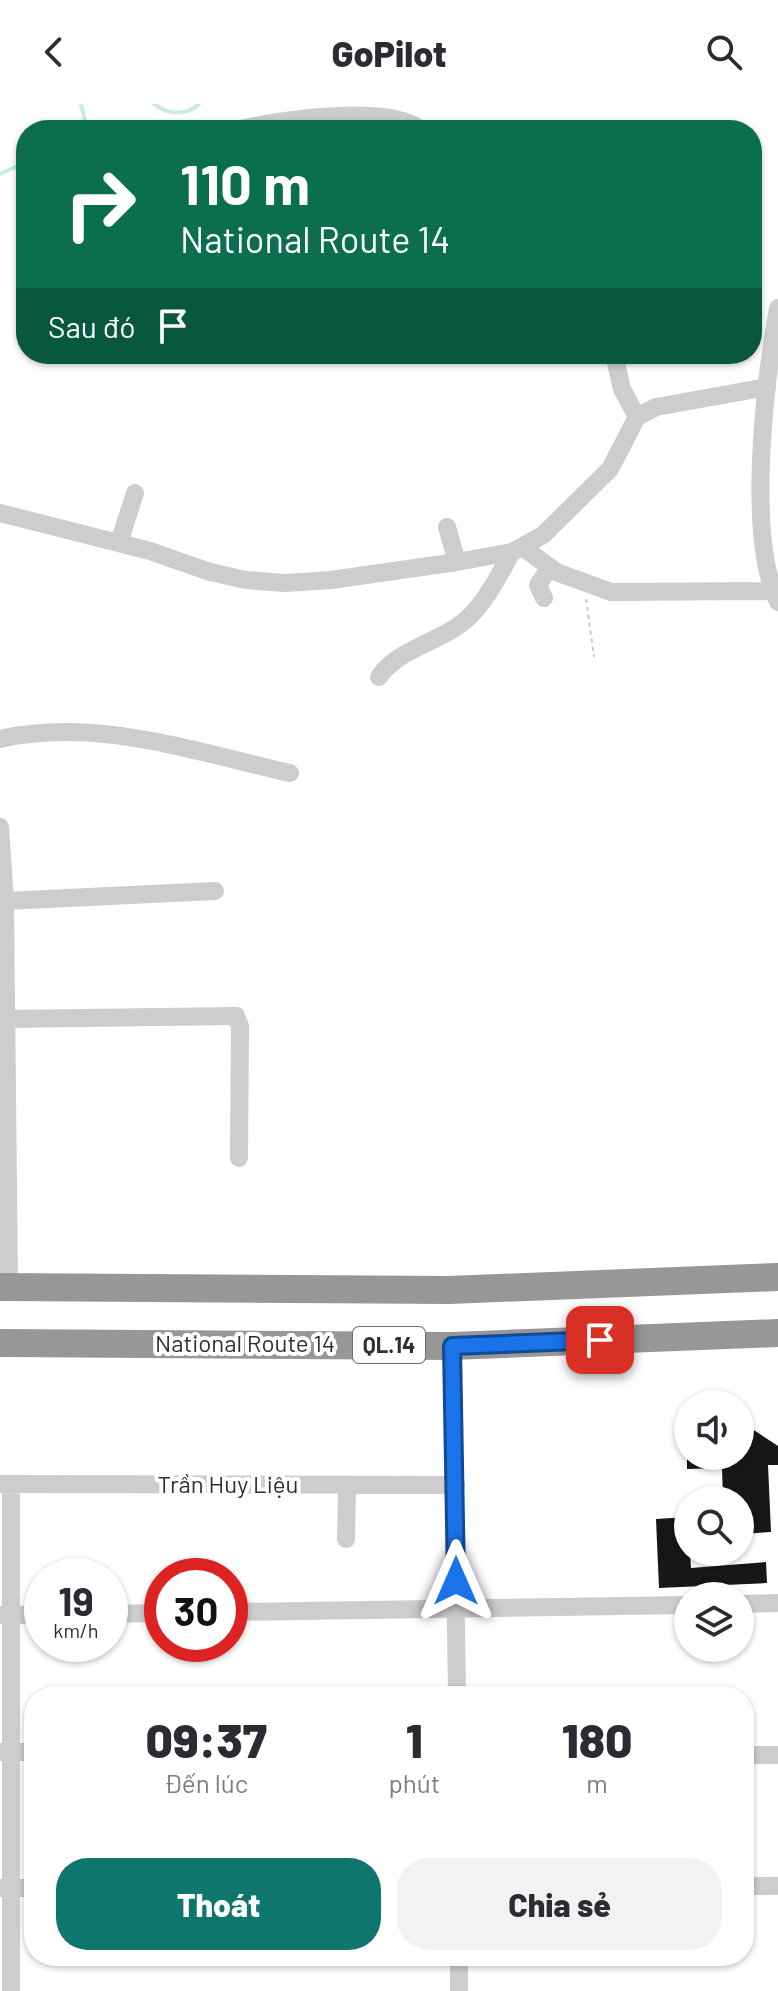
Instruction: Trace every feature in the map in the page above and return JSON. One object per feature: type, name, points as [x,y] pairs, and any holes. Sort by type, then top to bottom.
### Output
[{"type":"highway","points":[[4,1287],[449,1290],[778,1277]]},
{"type":"highway","name":"National Route 14","points":[[0,1343],[452,1346],[778,1333]]},
{"type":"street","points":[[287,120],[346,108],[379,107],[401,114],[408,120]]},
{"type":"street","points":[[518,550],[583,582],[611,592],[776,595],[764,562],[761,532],[767,387],[778,308]]},
{"type":"street","points":[[616,364],[622,389],[637,417]]},
{"type":"street","points":[[0,513],[119,543],[210,572],[285,583],[457,562],[518,550],[543,535],[610,469],[637,417],[656,407],[767,387]]},
{"type":"street","points":[[119,543],[135,493]]},
{"type":"street","points":[[447,527],[457,562]]},
{"type":"street","points":[[379,677],[397,658],[433,641],[471,615],[518,550]]},
{"type":"street","points":[[544,598],[538,585],[550,567]]},
{"type":"street","points":[[0,739],[33,731],[70,729],[107,733],[290,773]]},
{"type":"street","points":[[0,827],[5,901],[4,1287]]},
{"type":"street","points":[[5,901],[215,891]]},
{"type":"street","points":[[5,1019],[236,1016],[240,1026],[239,1158]]},
{"type":"street","points":[[452,1346],[457,1686]]},
{"type":"street","points":[[5,1484],[5,1888],[11,1991]]},
{"type":"street","name":"Trần Huy Liệu","points":[[5,1484],[456,1485]]},
{"type":"street","points":[[346,1539],[347,1485]]},
{"type":"street","points":[[754,1604],[778,1603]]},
{"type":"street","points":[[248,1612],[674,1605]]},
{"type":"street","points":[[754,1755],[778,1755]]},
{"type":"street","points":[[754,1886],[778,1886]]},
{"type":"street","points":[[459,1966],[459,1991]]},
{"type":"path","points":[[583,582],[594,657]]},
{"type":"building","points":[[754,1430],[778,1446],[778,1465],[768,1465],[771,1532],[754,1533],[754,1486],[723,1486],[722,1470],[754,1470]]},
{"type":"building","points":[[674,1518],[674,1566],[754,1566],[754,1563],[766,1562],[767,1583],[674,1582],[674,1587],[659,1588],[656,1519]]},
{"type":"waterway","points":[[81,104],[85,120]]},
{"type":"waterway","points":[[154,104],[177,113],[199,104]]},
{"type":"waterway","points":[[0,174],[16,167]]},
{"type":"route","points":[[456,1581],[452,1346],[600,1340]]}]
